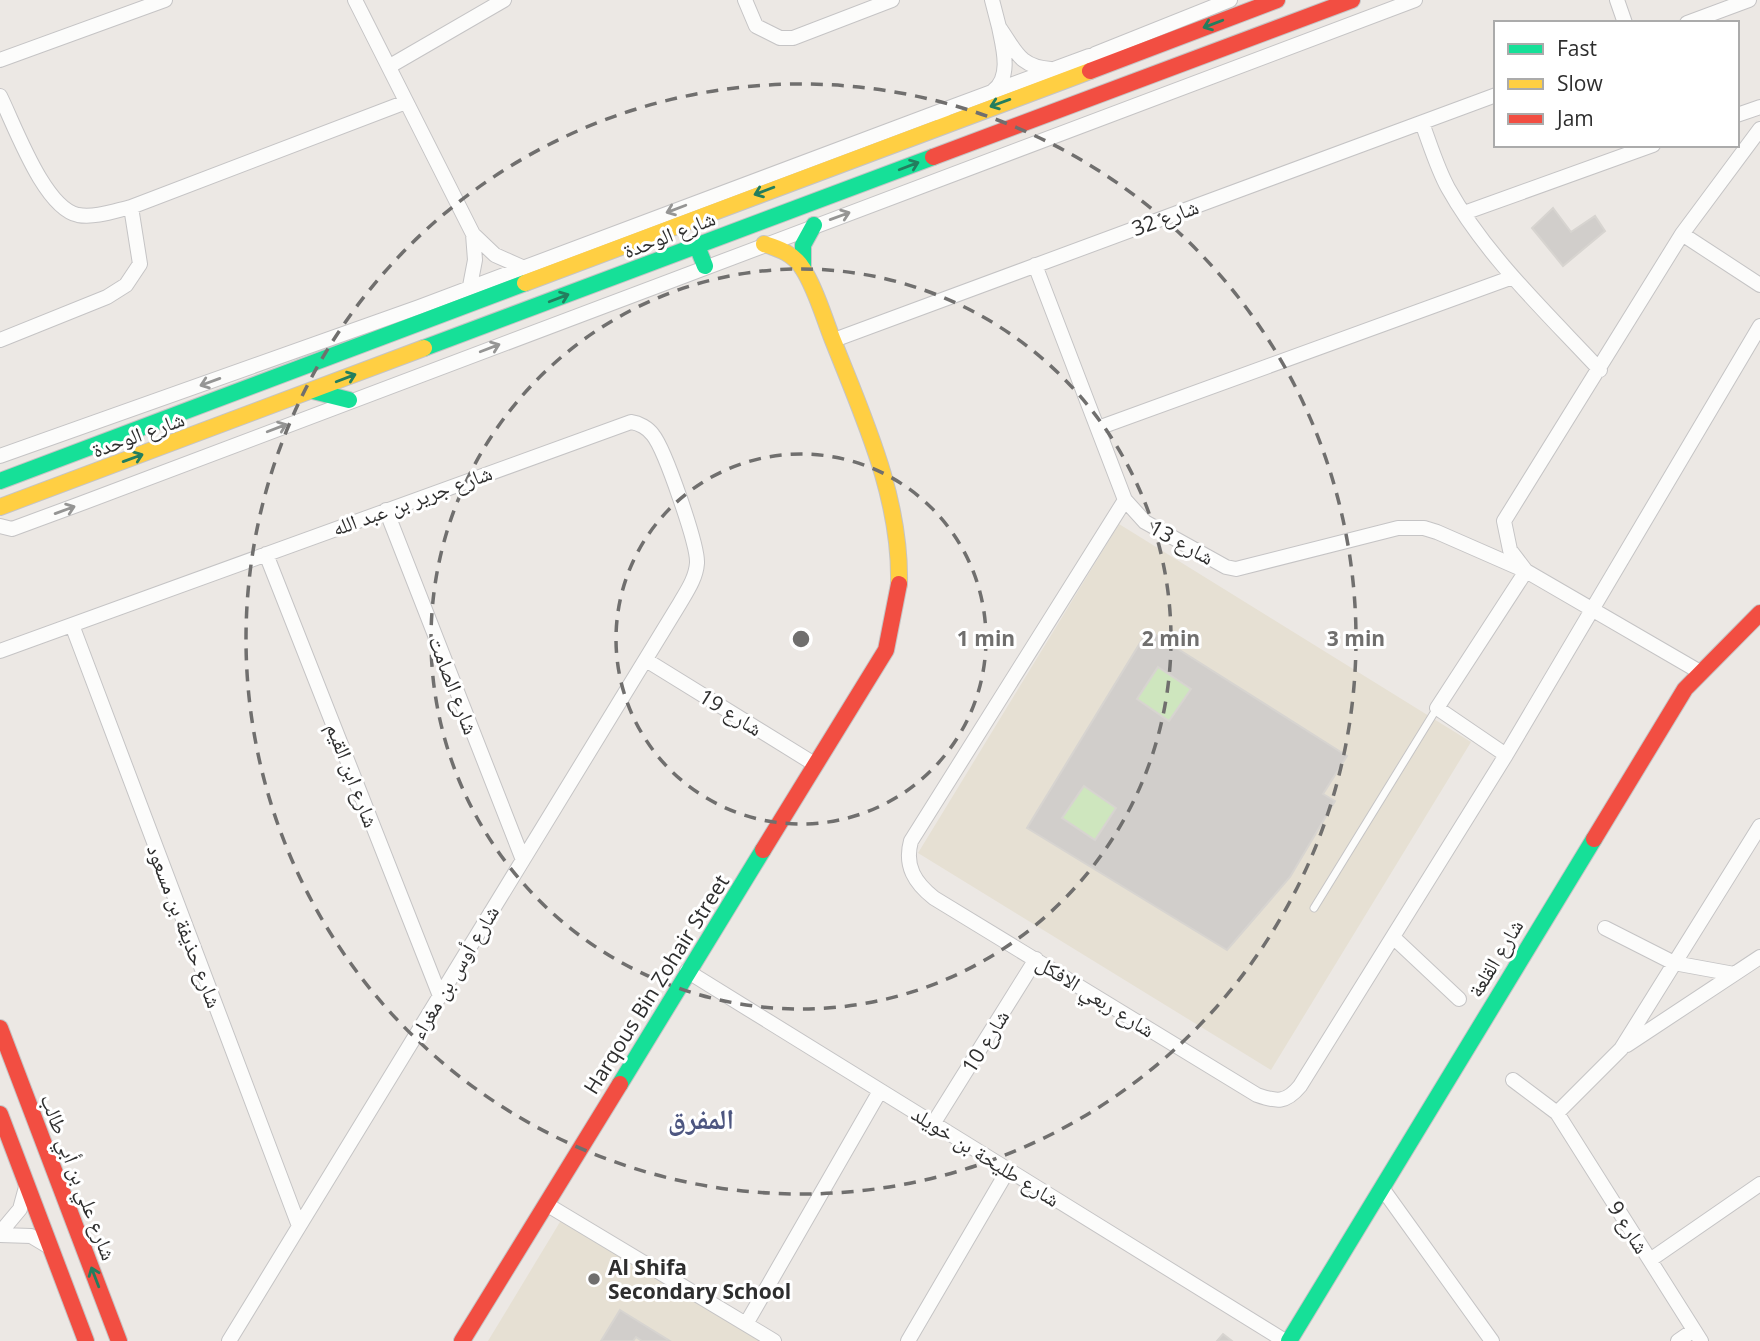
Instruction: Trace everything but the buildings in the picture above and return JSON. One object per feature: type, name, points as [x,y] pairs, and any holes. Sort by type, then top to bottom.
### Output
[{"type":"main road","name":"شارع الوحدة","points":[[0,481],[401,328],[580,253],[926,131],[1277,0]]},
{"type":"main road","name":"شارع الوحدة","points":[[0,507],[1352,0]]},
{"type":"main road","points":[[803,268],[803,245],[814,225]]},
{"type":"main road","points":[[764,244],[786,251],[803,268]]},
{"type":"main road","points":[[697,246],[705,266]]},
{"type":"main road","name":"Harqous Bin Zohair Street","points":[[462,1341],[886,650],[898,611],[900,540],[893,496],[834,340],[803,268]]},
{"type":"main road","points":[[401,328],[419,307]]},
{"type":"main road","points":[[313,391],[349,400]]},
{"type":"main road","name":"شارع القلعة","points":[[1287,1341],[1685,689],[1760,614]]},
{"type":"main road","name":"شارع علي بن أبي طالب","points":[[0,1028],[119,1341]]},
{"type":"main road","points":[[0,1114],[86,1341]]},
{"type":"street","points":[[0,60],[164,0]]},
{"type":"street","points":[[355,0],[473,234],[495,255],[522,267]]},
{"type":"street","points":[[390,66],[504,0]]},
{"type":"street","points":[[745,0],[756,26],[780,38],[793,38],[892,0]]},
{"type":"street","points":[[989,92],[1000,83],[1005,62],[992,0]]},
{"type":"street","points":[[0,456],[419,307],[522,267],[580,253],[1230,0]]},
{"type":"street","points":[[0,526],[12,529],[1416,0]]},
{"type":"street","points":[[1617,0],[1624,21]]},
{"type":"street","points":[[1692,21],[1749,0]]},
{"type":"street","points":[[999,27],[1022,60],[1031,67],[1056,69]]},
{"type":"street","points":[[1089,56],[1127,56]]},
{"type":"street","points":[[0,96],[48,192],[64,211],[91,216],[131,207],[407,102]]},
{"type":"street","name":"شارع 32","points":[[834,340],[1494,96]]},
{"type":"street","points":[[1739,114],[1760,107]]},
{"type":"street","points":[[926,131],[946,109]]},
{"type":"street","points":[[1422,123],[1447,187],[1464,213],[1513,277],[1600,370]]},
{"type":"street","points":[[1506,755],[1437,708],[1526,572],[1515,560],[1506,541],[1503,529],[1506,513],[1600,370],[1682,234],[1760,129]]},
{"type":"street","points":[[1464,213],[1647,147]]},
{"type":"street","points":[[0,340],[107,297],[126,285],[139,264],[131,207]]},
{"type":"street","points":[[470,286],[475,260],[473,234]]},
{"type":"street","points":[[1682,234],[1760,285]]},
{"type":"street","name":"شارع 13","points":[[1035,265],[1125,500],[1145,522],[1226,567],[1236,569],[1398,528],[1424,528],[1526,572],[1700,672]]},
{"type":"street","points":[[1098,428],[1513,277]]},
{"type":"street","points":[[1459,999],[1393,937],[1594,609],[1760,326]]},
{"type":"street","name":"شارع جرير بن عبد الله","points":[[0,651],[617,425],[638,423],[654,436],[692,533],[697,563],[695,576],[680,603]]},
{"type":"street","name":"شارع ربعي الافكل","points":[[1125,500],[911,841],[908,853],[910,869],[919,884],[934,898],[1257,1095],[1278,1101],[1293,1095],[1393,937]]},
{"type":"street","name":"شارع الصامت","points":[[386,510],[523,860]]},
{"type":"street","name":"شارع ابن القيم","points":[[266,554],[440,996]]},
{"type":"street","name":"شارع أوس بن مغراء","points":[[229,1341],[680,603]]},
{"type":"street","name":"شارع حذيفة بن مسعود","points":[[72,625],[299,1227]]},
{"type":"street","name":"شارع 19","points":[[646,660],[816,765]]},
{"type":"street","points":[[1621,1049],[1760,825]]},
{"type":"street","points":[[1605,928],[1674,963],[1734,974]]},
{"type":"street","points":[[1513,1080],[1557,1112],[1621,1049],[1760,957]]},
{"type":"street","name":"شارع 10","points":[[933,1124],[1036,959]]},
{"type":"street","name":"شارع طليحة بن خويلد","points":[[687,971],[1287,1341]]},
{"type":"street","points":[[746,1324],[880,1091]]},
{"type":"street","name":"شارع 9","points":[[1557,1112],[1697,1336]]},
{"type":"street","points":[[908,1341],[1008,1170]]},
{"type":"street","points":[[1650,1260],[1760,1184]]},
{"type":"street","points":[[0,1234],[20,1209],[27,1185]]},
{"type":"street","points":[[1382,1188],[1492,1341]]},
{"type":"street","points":[[546,1204],[774,1341]]},
{"type":"street","points":[[0,1234],[31,1236],[51,1248]]},
{"type":"street","points":[[1678,1341],[1697,1336]]},
{"type":"lane","points":[[1314,908],[1437,708]]},
{"type":"shaded area","points":[[1119,524],[1471,742],[1271,1070],[918,853]]},
{"type":"shaded area","name":"Al Shifa Secondary School","points":[[563,1217],[765,1341],[488,1341]]},
{"type":"green space","points":[[1158,667],[1191,689],[1169,721],[1137,699]]},
{"type":"green space","points":[[1084,786],[1116,808],[1095,840],[1062,818]]},
{"type":"traffic: fast","points":[[424,348],[933,157]]},
{"type":"traffic: fast","points":[[803,268],[803,245],[814,225]]},
{"type":"traffic: fast","points":[[697,246],[705,266]]},
{"type":"traffic: fast","points":[[0,481],[525,283]]},
{"type":"traffic: fast","points":[[313,391],[349,400]]},
{"type":"traffic: fast","points":[[1289,1341],[1594,839]]},
{"type":"traffic: fast","points":[[620,1084],[763,850]]},
{"type":"traffic: slow","points":[[525,283],[1090,71]]},
{"type":"traffic: slow","points":[[764,244],[795,259],[816,296],[879,461],[894,521],[899,584]]},
{"type":"traffic: slow","points":[[0,507],[424,348]]},
{"type":"traffic: jam","points":[[1090,71],[1277,0]]},
{"type":"traffic: jam","points":[[933,157],[1352,0]]},
{"type":"traffic: jam","points":[[763,850],[886,650],[899,584]]},
{"type":"traffic: jam","points":[[1594,839],[1685,689],[1760,613]]},
{"type":"traffic: jam","points":[[0,1028],[119,1341]]},
{"type":"traffic: jam","points":[[462,1341],[620,1084]]},
{"type":"traffic: jam","points":[[0,1114],[86,1341]]},
{"type":"place","name":"Al Shifa Secondary School","points":[[594,1279]]},
{"type":"district","name":"المفرق","points":[[701,1118]]}]
